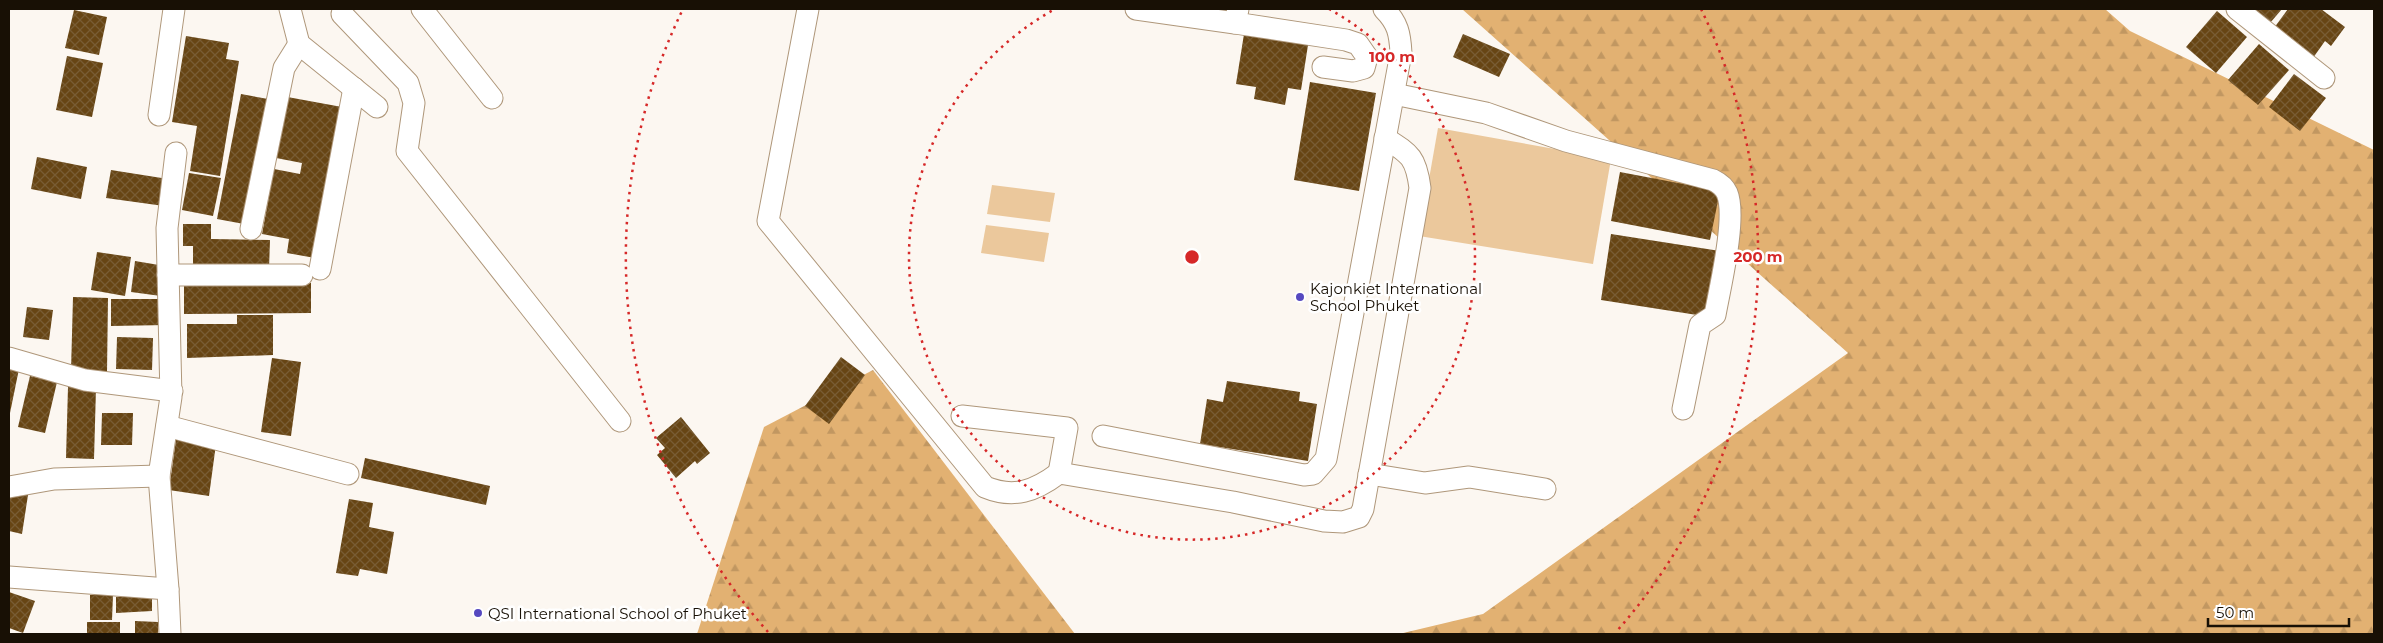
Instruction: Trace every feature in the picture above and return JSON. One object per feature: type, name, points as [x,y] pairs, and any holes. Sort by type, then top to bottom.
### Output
[{"type":"street","points":[[160,115],[174,9]]},
{"type":"street","points":[[290,9],[299,44],[377,107]]},
{"type":"street","points":[[422,9],[492,98]]},
{"type":"street","points":[[808,9],[768,221],[985,487],[996,492],[1027,491],[1042,486],[1059,473],[1067,428],[962,416]]},
{"type":"street","points":[[1136,9],[1237,16],[1346,40],[1358,44],[1367,58],[1364,68],[1353,71],[1323,67]]},
{"type":"street","points":[[1103,436],[1298,474],[1313,474],[1326,459],[1401,53],[1400,34],[1394,20],[1384,9]]},
{"type":"street","points":[[2236,9],[2324,78]]},
{"type":"street","points":[[343,10],[408,83],[414,103],[407,151],[620,421]]},
{"type":"street","points":[[251,229],[284,68],[299,44]]},
{"type":"street","points":[[168,275],[311,272],[354,88]]},
{"type":"street","points":[[1394,94],[1486,113],[1566,141],[1713,180],[1722,185],[1727,193],[1730,216],[1715,315],[1700,325],[1682,409]]},
{"type":"street","points":[[1059,473],[1233,502],[1324,521],[1343,522],[1359,517],[1369,474],[1420,188],[1418,170],[1409,154],[1385,138]]},
{"type":"street","points":[[170,634],[159,476],[172,391],[166,228],[176,153]]},
{"type":"street","points":[[9,358],[85,380],[172,391]]},
{"type":"street","points":[[167,426],[348,474]]},
{"type":"street","points":[[1369,474],[1425,483],[1469,477],[1545,489]]},
{"type":"street","points":[[9,487],[54,479],[159,476]]},
{"type":"street","points":[[9,578],[168,589]]},
{"type":"shaded area","points":[[1438,128],[1611,159],[1593,264],[1419,236]]},
{"type":"shaded area","points":[[992,185],[1055,193],[1050,222],[987,214]]},
{"type":"shaded area","points":[[986,225],[1049,233],[1044,262],[981,253]]},
{"type":"green space","points":[[1462,9],[2105,9],[2130,31],[2374,150],[2374,634],[1399,634],[1483,614],[1848,353]]},
{"type":"green space","points":[[873,370],[1075,634],[697,634],[764,427]]},
{"type":"building","points":[[2253,9],[2282,9],[2270,23]]},
{"type":"building","points":[[2288,9],[2321,9],[2345,27],[2331,46],[2325,41],[2313,58],[2274,28]]},
{"type":"building","points":[[74,10],[107,17],[99,55],[65,48]]},
{"type":"building","points":[[2217,11],[2247,37],[2216,73],[2186,47]]},
{"type":"building","points":[[1244,34],[1308,45],[1301,90],[1288,88],[1285,105],[1254,99],[1256,87],[1236,84]]},
{"type":"building","points":[[1463,34],[1510,54],[1499,77],[1453,57]]},
{"type":"building","points":[[186,36],[229,43],[226,59],[239,61],[220,176],[190,171],[197,126],[172,122]]},
{"type":"building","points":[[2259,44],[2289,70],[2258,105],[2228,80]]},
{"type":"building","points":[[67,56],[103,63],[92,117],[56,110]]},
{"type":"building","points":[[2294,74],[2326,98],[2300,131],[2269,107]]},
{"type":"building","points":[[1310,82],[1376,93],[1359,191],[1294,180]]},
{"type":"building","points":[[241,94],[268,99],[244,224],[217,219]]},
{"type":"building","points":[[282,96],[342,107],[315,258],[287,253],[289,239],[262,234],[274,169],[300,174],[302,163],[271,157]]},
{"type":"building","points":[[37,157],[87,167],[81,199],[31,189]]},
{"type":"building","points":[[111,170],[168,179],[164,206],[106,198]]},
{"type":"building","points":[[1620,172],[1720,191],[1710,240],[1611,221]]},
{"type":"building","points":[[189,173],[221,178],[213,216],[182,210]]},
{"type":"building","points":[[183,224],[211,224],[211,239],[270,240],[269,269],[193,269],[193,246],[183,246]]},
{"type":"building","points":[[1611,234],[1720,251],[1710,317],[1601,300]]},
{"type":"building","points":[[97,252],[131,257],[125,296],[91,290]]},
{"type":"building","points":[[135,261],[165,266],[161,296],[131,292]]},
{"type":"building","points":[[184,283],[311,283],[311,313],[184,314]]},
{"type":"building","points":[[73,297],[108,298],[107,372],[71,371]]},
{"type":"building","points":[[111,299],[167,299],[167,325],[111,326]]},
{"type":"building","points":[[27,307],[53,310],[49,340],[23,337]]},
{"type":"building","points":[[237,315],[273,315],[273,355],[187,358],[187,324],[237,324]]},
{"type":"building","points":[[117,337],[153,338],[152,370],[116,369]]},
{"type":"building","points":[[841,357],[865,375],[829,424],[805,406]]},
{"type":"building","points":[[272,358],[301,362],[291,436],[261,432]]},
{"type":"building","points":[[9,362],[20,364],[10,413],[9,413]]},
{"type":"building","points":[[30,376],[57,382],[45,433],[18,427]]},
{"type":"building","points":[[1227,381],[1300,392],[1299,401],[1317,404],[1308,461],[1200,444],[1207,399],[1223,402]]},
{"type":"building","points":[[68,387],[96,388],[94,459],[66,458]]},
{"type":"building","points":[[102,413],[133,413],[132,445],[101,445]]},
{"type":"building","points":[[681,417],[710,453],[697,464],[695,461],[676,478],[657,455],[665,448],[656,438]]},
{"type":"building","points":[[176,439],[216,444],[209,496],[169,490]]},
{"type":"building","points":[[365,458],[490,486],[486,505],[361,478]]},
{"type":"building","points":[[9,492],[28,495],[22,534],[9,531]]},
{"type":"building","points":[[349,499],[373,503],[369,527],[394,532],[387,574],[360,569],[358,576],[336,573]]},
{"type":"building","points":[[9,592],[35,601],[23,633],[9,628]]},
{"type":"building","points":[[90,595],[113,595],[112,620],[90,620]]},
{"type":"building","points":[[152,595],[152,611],[116,613],[116,597]]},
{"type":"building","points":[[135,621],[158,622],[158,634],[135,634]]},
{"type":"building","points":[[87,622],[120,622],[120,634],[87,634]]},
{"type":"place","name":"Kajonkiet International School Phuket","points":[[1300,297]]},
{"type":"place","name":"QSI International School of Phuket","points":[[478,613]]}]
